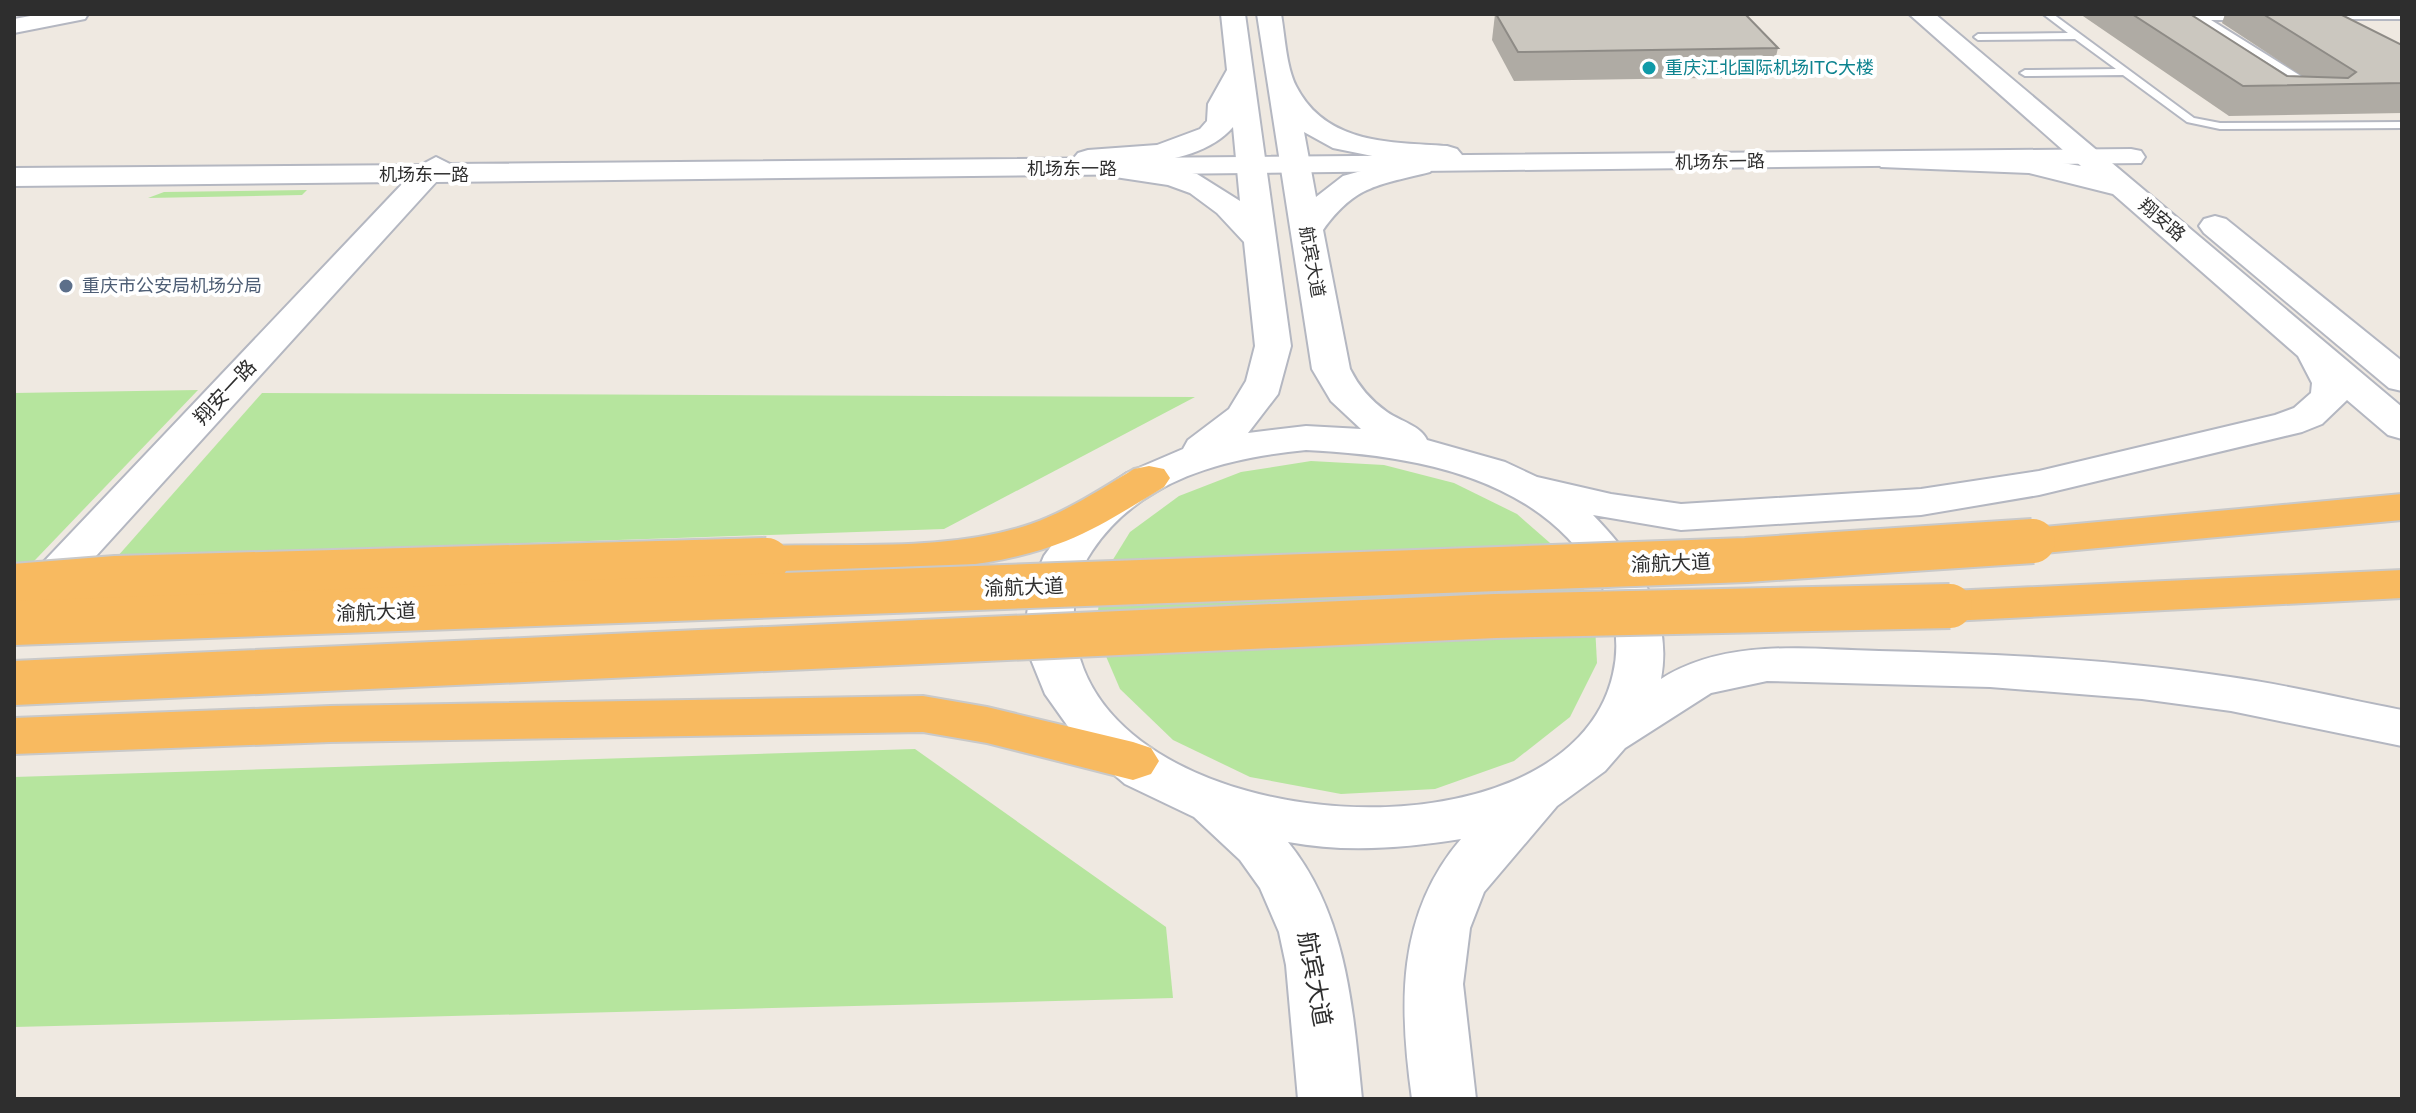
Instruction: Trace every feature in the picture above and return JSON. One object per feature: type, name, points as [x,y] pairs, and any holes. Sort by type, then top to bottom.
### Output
[{"type":"highway","points":[[14,586],[116,578],[767,560],[954,551],[1034,538],[1065,526],[1163,471]]},
{"type":"highway","points":[[2033,541],[2243,519],[2402,507]]},
{"type":"highway","points":[[2033,541],[2402,531]]},
{"type":"highway","name":"渝航大道","points":[[14,621],[1746,560],[2033,541]]},
{"type":"highway","points":[[14,683],[1495,616],[1950,606],[2402,584]]},
{"type":"highway","points":[[1950,606],[2402,612]]},
{"type":"highway","points":[[14,736],[330,724],[923,714],[987,725],[1133,761]]},
{"type":"main road","name":"翔安路","points":[[1921,14],[2127,154],[2310,345],[2402,427]]},
{"type":"main road","name":"航宾大道","points":[[1254,19],[1239,69],[1273,346],[1263,393],[1247,415],[1100,511],[1062,560],[1051,592],[1049,626],[1055,661],[1071,696],[1097,730],[1133,761],[1206,801],[1259,845],[1285,879],[1306,924],[1319,979],[1330,1099]]},
{"type":"main road","name":"航宾大道","points":[[1254,19],[1280,83],[1331,369],[1338,387],[1369,418],[1455,458]]},
{"type":"main road","name":"翔安路","points":[[1965,24],[2086,155],[2175,205],[2287,285],[2402,380]]},
{"type":"main road","points":[[1094,164],[1161,153],[1210,135],[1221,123],[1222,104],[1239,69]]},
{"type":"main road","points":[[1972,152],[2012,147],[2038,135],[2034,124],[2009,101],[2010,76]]},
{"type":"main road","points":[[1280,83],[1305,119],[1327,136],[1374,149],[1436,160]]},
{"type":"main road","points":[[1306,230],[1331,196],[1341,188],[1372,175],[1436,160]]},
{"type":"main road","points":[[1891,161],[2020,163],[2065,169],[2108,186],[2175,205]]},
{"type":"main road","points":[[1094,164],[1158,172],[1200,184],[1226,200],[1258,238]]},
{"type":"main road","points":[[2287,285],[2339,315],[2402,343]]},
{"type":"main road","points":[[1163,471],[1239,446],[1306,438],[1375,441],[1455,458],[1593,502],[1643,514],[1681,517],[1881,505],[1983,494],[2257,432],[2308,416],[2330,397],[2331,383],[2310,345]]},
{"type":"main road","points":[[1455,458],[1528,489],[1577,525],[1613,565],[1626,587],[1635,610],[1640,659],[1635,686],[1606,739]]},
{"type":"main road","points":[[1444,1099],[1432,1025],[1433,970],[1443,922],[1463,877],[1492,841],[1606,739],[1694,681],[1730,670],[1767,665],[1990,670],[2142,682],[2231,694],[2402,728]]},
{"type":"main road","points":[[1206,801],[1294,825],[1389,830],[1478,816],[1517,802],[1553,784]]},
{"type":"street","points":[[14,19],[41,14]]},
{"type":"street","points":[[14,26],[77,14]]},
{"type":"street","name":"机场东一路","points":[[14,177],[1972,152],[2086,155]]},
{"type":"street","name":"机场东一路","points":[[1436,160],[1891,161],[2127,154]]},
{"type":"street","name":"机场东一路","points":[[14,170],[431,170]]},
{"type":"street","name":"翔安一路","points":[[14,621],[431,170]]},
{"type":"lane","points":[[2047,14],[2179,113],[2204,124],[2402,125]]},
{"type":"lane","points":[[2340,15],[2402,16]]},
{"type":"lane","points":[[2340,15],[2366,29]]},
{"type":"lane","points":[[2201,17],[2328,96]]},
{"type":"lane","points":[[2165,18],[2254,17]]},
{"type":"lane","points":[[1965,24],[2074,36]]},
{"type":"lane","points":[[2010,76],[2123,72]]},
{"type":"green space","points":[[307,190],[302,195],[148,198],[164,192]]},
{"type":"green space","points":[[198,390],[14,582],[14,393]]},
{"type":"green space","points":[[262,393],[1195,397],[944,529],[117,557]]},
{"type":"green space","points":[[1311,461],[1384,465],[1454,483],[1517,514],[1565,556],[1594,607],[1597,663],[1570,717],[1514,761],[1435,789],[1341,794],[1250,777],[1173,740],[1120,689],[1096,633],[1101,579],[1130,532],[1179,496],[1241,472]]},
{"type":"green space","points":[[915,749],[1166,927],[1173,998],[14,1027],[14,777]]},
{"type":"building","points":[[1496,14],[1745,14],[1778,48],[1518,52]]},
{"type":"building","points":[[2132,14],[2190,14],[2287,76],[2348,78],[2356,72],[2263,14],[2340,14],[2402,45],[2402,83],[2243,86]]},
{"type":"place","name":"重庆江北国际机场ITC大楼","points":[[1649,68]]},
{"type":"place","name":"重庆市公安局机场分局","points":[[66,286]]}]
